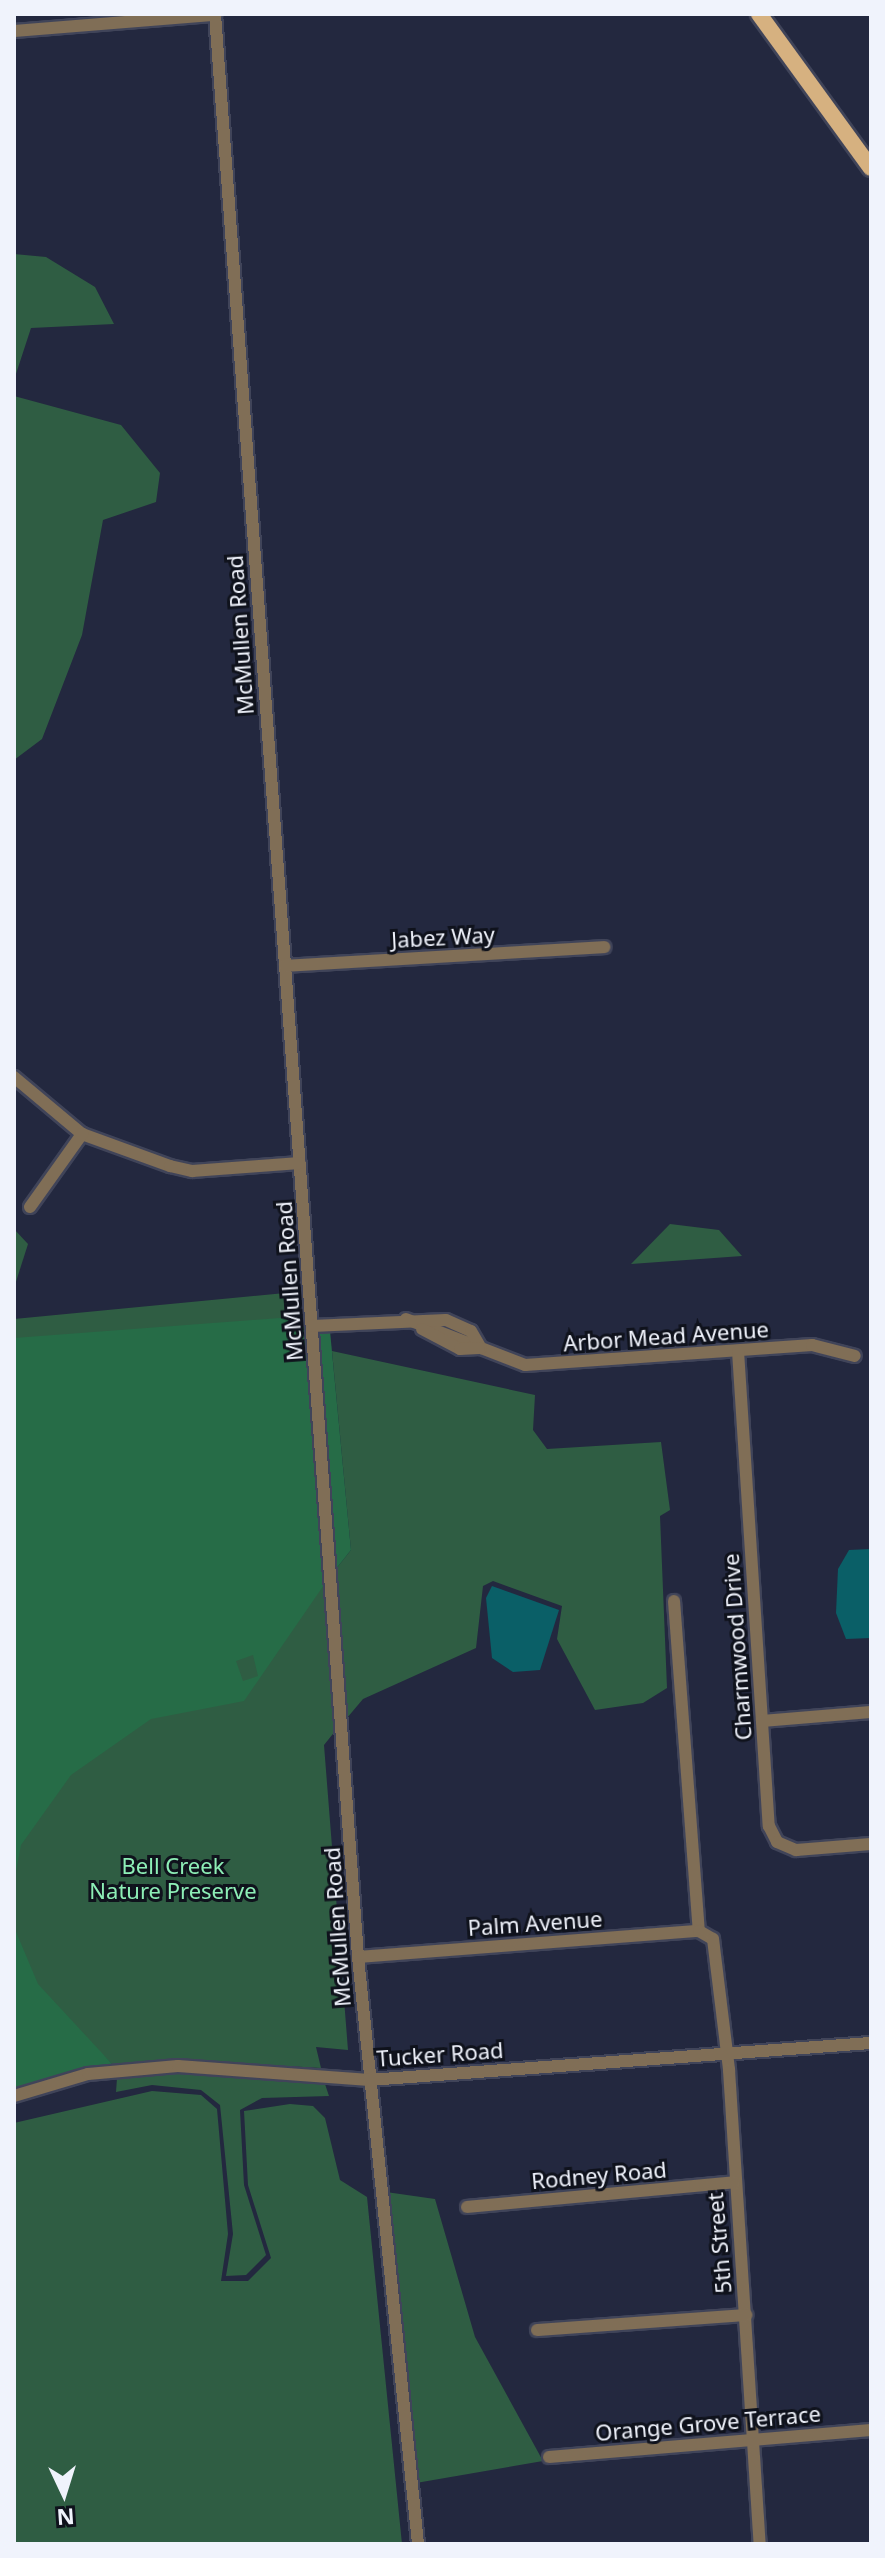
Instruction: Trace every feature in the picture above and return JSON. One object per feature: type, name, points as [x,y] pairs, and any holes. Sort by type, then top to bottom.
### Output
[{"type":"main road","points":[[759,14],[871,168]]},
{"type":"street","points":[[14,31],[215,14]]},
{"type":"street","name":"McMullen Road","points":[[215,14],[358,1957],[418,2544]]},
{"type":"street","name":"Jabez Way","points":[[285,966],[604,947]]},
{"type":"street","points":[[14,1077],[82,1134],[192,1171],[300,1163]]},
{"type":"street","points":[[30,1207],[82,1134]]},
{"type":"street","name":"Arbor Mead Avenue","points":[[312,1326],[406,1319],[462,1324],[481,1348]]},
{"type":"street","name":"Arbor Mead Avenue","points":[[406,1319],[443,1343],[481,1348],[537,1365],[812,1345],[855,1356]]},
{"type":"street","name":"Charmwood Drive","points":[[738,1351],[769,1826],[777,1842],[796,1850],[871,1844]]},
{"type":"street","points":[[674,1601],[699,1931]]},
{"type":"street","points":[[762,1721],[871,1712]]},
{"type":"street","name":"Palm Avenue","points":[[358,1957],[699,1931]]},
{"type":"street","name":"5th Street","points":[[699,1931],[713,1939],[746,2315],[760,2544]]},
{"type":"street","name":"Tucker Road","points":[[14,2096],[88,2074],[178,2066],[369,2080],[871,2043]]},
{"type":"street","name":"Rodney Road","points":[[467,2207],[734,2182]]},
{"type":"street","points":[[537,2330],[746,2315]]},
{"type":"street","name":"Orange Grove Terrace","points":[[549,2457],[871,2430]]},
{"type":"green space","points":[[14,254],[46,257],[95,287],[114,324],[31,328],[14,380]]},
{"type":"green space","points":[[14,396],[121,425],[160,473],[156,502],[103,520],[82,635],[42,739],[14,760]]},
{"type":"green space","points":[[670,1224],[719,1230],[742,1256],[631,1264]]},
{"type":"green space","points":[[14,1229],[28,1244],[14,1288]]},
{"type":"green space","name":"Bell Creek Nature Preserve","points":[[285,1293],[311,1600],[326,1582],[336,1730],[324,1745],[348,2050],[316,2047],[321,2068],[178,2060],[114,2066],[97,2049],[14,2059],[14,1319]]},
{"type":"green space","points":[[332,1351],[535,1395],[533,1430],[547,1449],[661,1442],[670,1510],[660,1516],[667,1688],[643,1703],[595,1710],[557,1639],[562,1606],[493,1581],[483,1586],[476,1648],[363,1699],[347,1718],[336,1569],[351,1550]]},
{"type":"green space","points":[[178,2072],[324,2081],[329,2096],[262,2098],[240,2110],[244,2185],[266,2255],[246,2275],[226,2276],[233,2234],[220,2105],[201,2090],[152,2085],[116,2092],[117,2078]]},
{"type":"green space","points":[[152,2091],[201,2095],[217,2109],[228,2234],[221,2281],[248,2281],[271,2258],[248,2185],[244,2111],[290,2104],[313,2106],[325,2118],[340,2180],[367,2197],[402,2544],[14,2544],[14,2123]]},
{"type":"green space","points":[[386,2192],[435,2199],[475,2337],[543,2461],[416,2483]]},
{"type":"shaded area","points":[[306,1316],[326,1582],[244,1701],[151,1719],[71,1775],[21,1845],[14,1882],[14,1338]],"holes":[[[253,1655],[258,1676],[243,1681],[236,1661]]]},
{"type":"shaded area","points":[[330,1331],[351,1550],[336,1569],[318,1332]]},
{"type":"shaded area","points":[[871,1549],[871,1638],[846,1639],[836,1613],[838,1569],[849,1550]]},
{"type":"shaded area","points":[[492,1586],[559,1610],[540,1670],[513,1672],[492,1658],[486,1598]]},
{"type":"shaded area","points":[[14,1927],[38,1984],[114,2066],[14,2090]]}]
